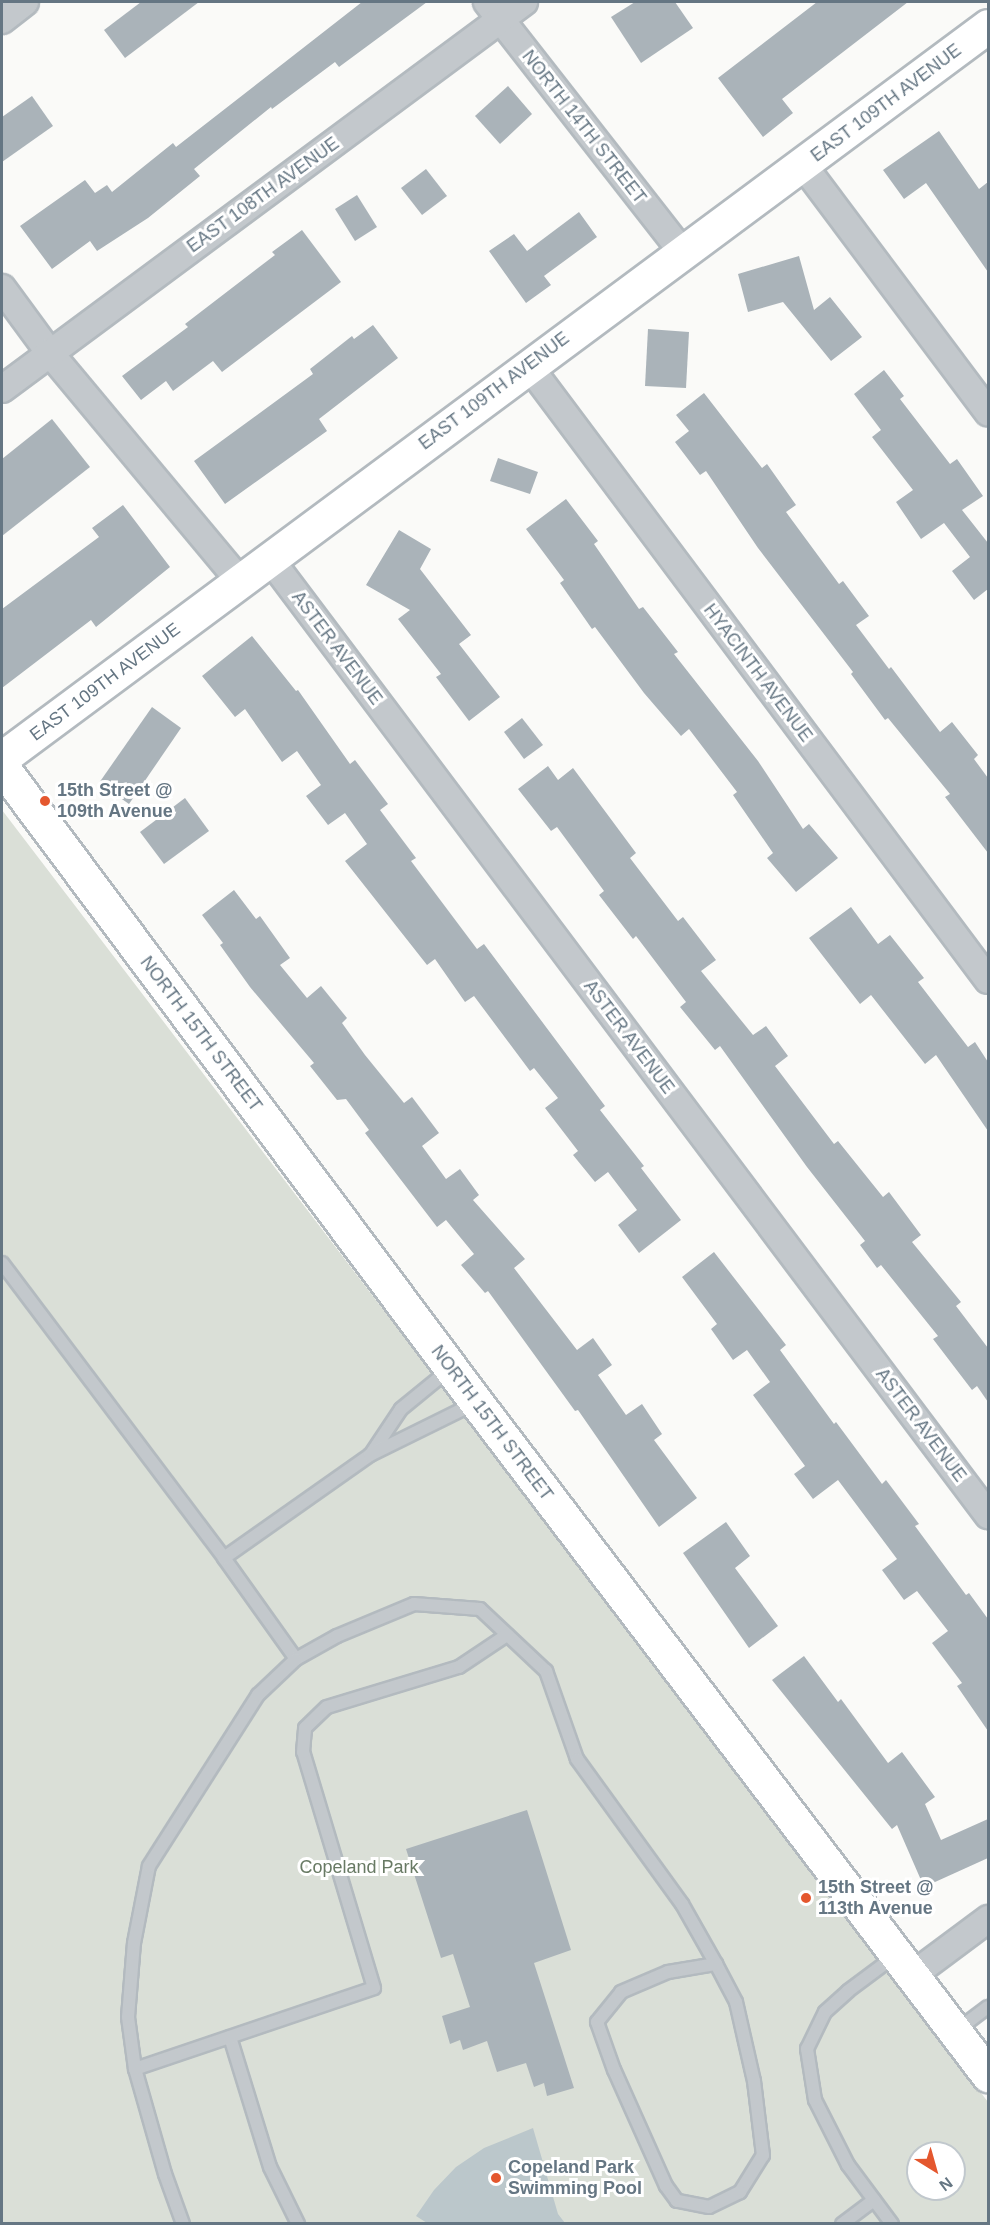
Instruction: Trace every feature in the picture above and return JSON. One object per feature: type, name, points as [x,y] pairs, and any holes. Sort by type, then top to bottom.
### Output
[{"type":"street","points":[[2,20],[25,2]]},
{"type":"street","name":"EAST 108TH AVENUE","points":[[2,389],[494,10],[524,2]]},
{"type":"street","name":"NORTH 14TH STREET","points":[[494,10],[682,252]]},
{"type":"street","name":"EAST 109TH AVENUE","points":[[2,758],[528,365],[988,26]]},
{"type":"street","points":[[802,165],[988,412]]},
{"type":"street","points":[[2,288],[49,352],[240,581]]},
{"type":"street","name":"HYACINTH AVENUE","points":[[528,365],[988,980]]},
{"type":"street","name":"ASTER AVENUE","points":[[270,559],[988,1515]]},
{"type":"street","name":"NORTH 15TH STREET","points":[[2,767],[450,1368],[988,2075]]},
{"type":"street","points":[[905,1964],[988,1919]]},
{"type":"lane","points":[[2,1263],[224,1558],[296,1659]]},
{"type":"lane","points":[[370,1455],[401,1409],[450,1368]]},
{"type":"lane","points":[[224,1558],[370,1455],[476,1402]]},
{"type":"lane","points":[[183,2223],[165,2174],[135,2069],[129,2006],[134,1943],[149,1866],[258,1695],[296,1659],[337,1636],[414,1604],[480,1609],[546,1671],[577,1759],[682,1904],[716,1964],[736,2002],[754,2081],[763,2155],[740,2192],[709,2207],[677,2200],[666,2186],[614,2070],[597,2022],[621,1992],[668,1972],[716,1964]]},
{"type":"lane","points":[[135,2069],[374,1988],[303,1752],[305,1728],[327,1707],[459,1667],[507,1635]]},
{"type":"lane","points":[[892,2223],[848,2165],[815,2100],[807,2049],[825,2012],[848,1991],[905,1964]]},
{"type":"lane","points":[[956,2031],[988,2007]]},
{"type":"lane","points":[[230,2037],[270,2167],[298,2223]]},
{"type":"lane","points":[[842,2223],[874,2200]]},
{"type":"green space","name":"Copeland Park","points":[[2,810],[988,2102],[988,2223],[2,2223]]},
{"type":"shaded area","name":"Copeland Park Swimming Pool","points":[[533,2128],[558,2214],[565,2223],[427,2223],[416,2216],[434,2190],[456,2167],[484,2148]]},
{"type":"building","points":[[141,2],[199,2],[125,58],[104,30]]},
{"type":"building","points":[[362,2],[427,2],[339,67],[335,62],[272,109],[271,107],[194,169],[200,176],[148,218],[97,251],[90,241],[52,269],[20,226],[85,180],[95,193],[107,185],[112,192],[173,143],[176,147]]},
{"type":"building","points":[[635,2],[675,2],[693,28],[641,63],[611,17]]},
{"type":"building","points":[[817,2],[908,2],[782,99],[793,113],[763,137],[718,78]]},
{"type":"building","points":[[508,86],[532,114],[500,144],[475,116]]},
{"type":"building","points":[[32,96],[53,126],[2,162],[2,117]]},
{"type":"building","points":[[939,131],[979,189],[988,182],[988,272],[926,183],[904,199],[883,170]]},
{"type":"building","points":[[426,169],[447,196],[422,215],[401,188]]},
{"type":"building","points":[[357,195],[377,227],[355,241],[335,209]]},
{"type":"building","points":[[579,212],[597,237],[544,276],[551,285],[526,303],[489,251],[514,234],[527,251]]},
{"type":"building","points":[[302,230],[341,282],[222,372],[213,361],[173,391],[166,381],[141,400],[122,376],[188,327],[185,324],[275,255],[272,252]]},
{"type":"building","points":[[799,256],[814,310],[830,297],[862,337],[831,361],[783,302],[748,312],[738,274]]},
{"type":"building","points":[[373,325],[398,358],[319,419],[327,431],[225,504],[194,461],[313,374],[310,369],[352,336],[354,339]]},
{"type":"building","points":[[648,329],[689,332],[686,388],[645,386]]},
{"type":"building","points":[[884,370],[904,396],[900,399],[950,464],[957,459],[983,496],[962,510],[988,543],[988,589],[974,600],[952,571],[970,557],[944,523],[921,539],[896,502],[913,490],[872,437],[881,430],[854,394]]},
{"type":"building","points":[[704,393],[762,468],[767,464],[796,505],[786,512],[839,584],[843,581],[869,616],[856,625],[889,669],[891,667],[940,732],[952,722],[978,755],[974,759],[988,778],[988,853],[945,797],[950,794],[888,718],[885,720],[851,674],[853,672],[758,548],[706,471],[700,475],[675,442],[689,431],[676,415]]},
{"type":"building","points":[[52,419],[90,467],[2,536],[2,459]]},
{"type":"building","points":[[498,458],[538,472],[530,494],[490,481]]},
{"type":"building","points":[[566,499],[598,541],[594,544],[639,609],[643,607],[678,652],[674,654],[758,761],[803,829],[809,824],[838,858],[796,892],[767,858],[773,853],[733,795],[737,792],[689,729],[681,736],[644,693],[595,627],[592,629],[560,583],[564,580],[526,529]]},
{"type":"building","points":[[123,505],[170,567],[96,627],[91,620],[2,688],[2,609],[99,537],[92,528]]},
{"type":"building","points":[[399,530],[431,549],[420,569],[471,635],[459,644],[500,697],[469,721],[436,677],[441,674],[398,619],[410,610],[366,585]]},
{"type":"building","points":[[252,636],[296,691],[298,690],[350,764],[355,760],[388,804],[380,810],[416,858],[411,861],[477,949],[484,944],[605,1106],[600,1110],[644,1166],[641,1168],[681,1220],[639,1253],[618,1225],[637,1210],[608,1172],[595,1182],[573,1155],[578,1151],[545,1108],[558,1098],[534,1068],[530,1071],[474,996],[465,1002],[435,959],[427,965],[345,861],[367,844],[345,813],[328,825],[306,796],[321,785],[297,751],[282,762],[245,709],[235,717],[202,676]]},
{"type":"building","points":[[152,707],[181,728],[129,804],[99,783]]},
{"type":"building","points":[[522,718],[543,745],[524,759],[504,732]]},
{"type":"building","points":[[548,766],[558,780],[573,768],[636,853],[630,858],[678,921],[683,917],[716,960],[701,971],[753,1035],[766,1026],[788,1056],[775,1066],[834,1144],[838,1141],[883,1197],[889,1192],[921,1235],[912,1242],[961,1302],[956,1306],[988,1348],[988,1402],[977,1386],[972,1390],[933,1339],[938,1336],[881,1265],[877,1268],[860,1245],[865,1241],[807,1167],[720,1046],[715,1050],[680,1007],[686,1002],[636,936],[633,939],[599,895],[604,891],[557,827],[551,831],[518,789]]},
{"type":"building","points":[[185,798],[209,831],[164,864],[140,832]]},
{"type":"building","points":[[234,890],[256,919],[260,916],[290,958],[280,965],[307,998],[321,986],[347,1018],[342,1023],[365,1055],[404,1103],[412,1097],[439,1133],[422,1146],[446,1179],[460,1169],[479,1195],[473,1200],[525,1259],[514,1268],[577,1350],[593,1338],[612,1365],[598,1375],[626,1415],[642,1404],[662,1434],[654,1440],[697,1498],[659,1527],[578,1410],[575,1411],[488,1291],[485,1293],[461,1265],[474,1254],[446,1220],[437,1227],[365,1133],[369,1130],[346,1099],[337,1100],[310,1066],[314,1063],[250,987],[220,945],[223,943],[202,915]]},
{"type":"building","points":[[851,907],[878,944],[890,935],[924,978],[918,982],[968,1047],[975,1042],[988,1062],[988,1131],[936,1055],[925,1064],[871,995],[860,1004],[809,938]]},
{"type":"building","points":[[714,1252],[786,1345],[780,1350],[834,1424],[836,1422],[882,1484],[886,1480],[919,1524],[915,1526],[966,1595],[969,1593],[988,1619],[988,1731],[957,1686],[962,1683],[932,1643],[948,1631],[917,1591],[904,1600],[882,1570],[897,1559],[838,1480],[813,1499],[794,1474],[805,1466],[753,1395],[770,1382],[747,1350],[733,1360],[711,1329],[717,1324],[682,1277]]},
{"type":"building","points":[[726,1522],[750,1556],[735,1568],[778,1626],[749,1648],[683,1553]]},
{"type":"building","points":[[804,1656],[838,1702],[841,1699],[888,1763],[902,1752],[935,1797],[925,1804],[941,1840],[988,1819],[988,1858],[924,1887],[897,1825],[892,1829],[772,1680]]},
{"type":"building","points":[[527,1810],[571,1950],[534,1963],[574,2088],[547,2096],[544,2083],[534,2087],[526,2063],[497,2072],[487,2041],[463,2050],[460,2040],[450,2044],[442,2016],[470,2007],[453,1954],[441,1958],[406,1849]]},
{"type":"place","name":"15th Street @ 109th Avenue","points":[[45,801]]},
{"type":"place","name":"15th Street @ 113th Avenue","points":[[806,1898]]},
{"type":"place","name":"Copeland Park Swimming Pool","points":[[496,2178]]}]
